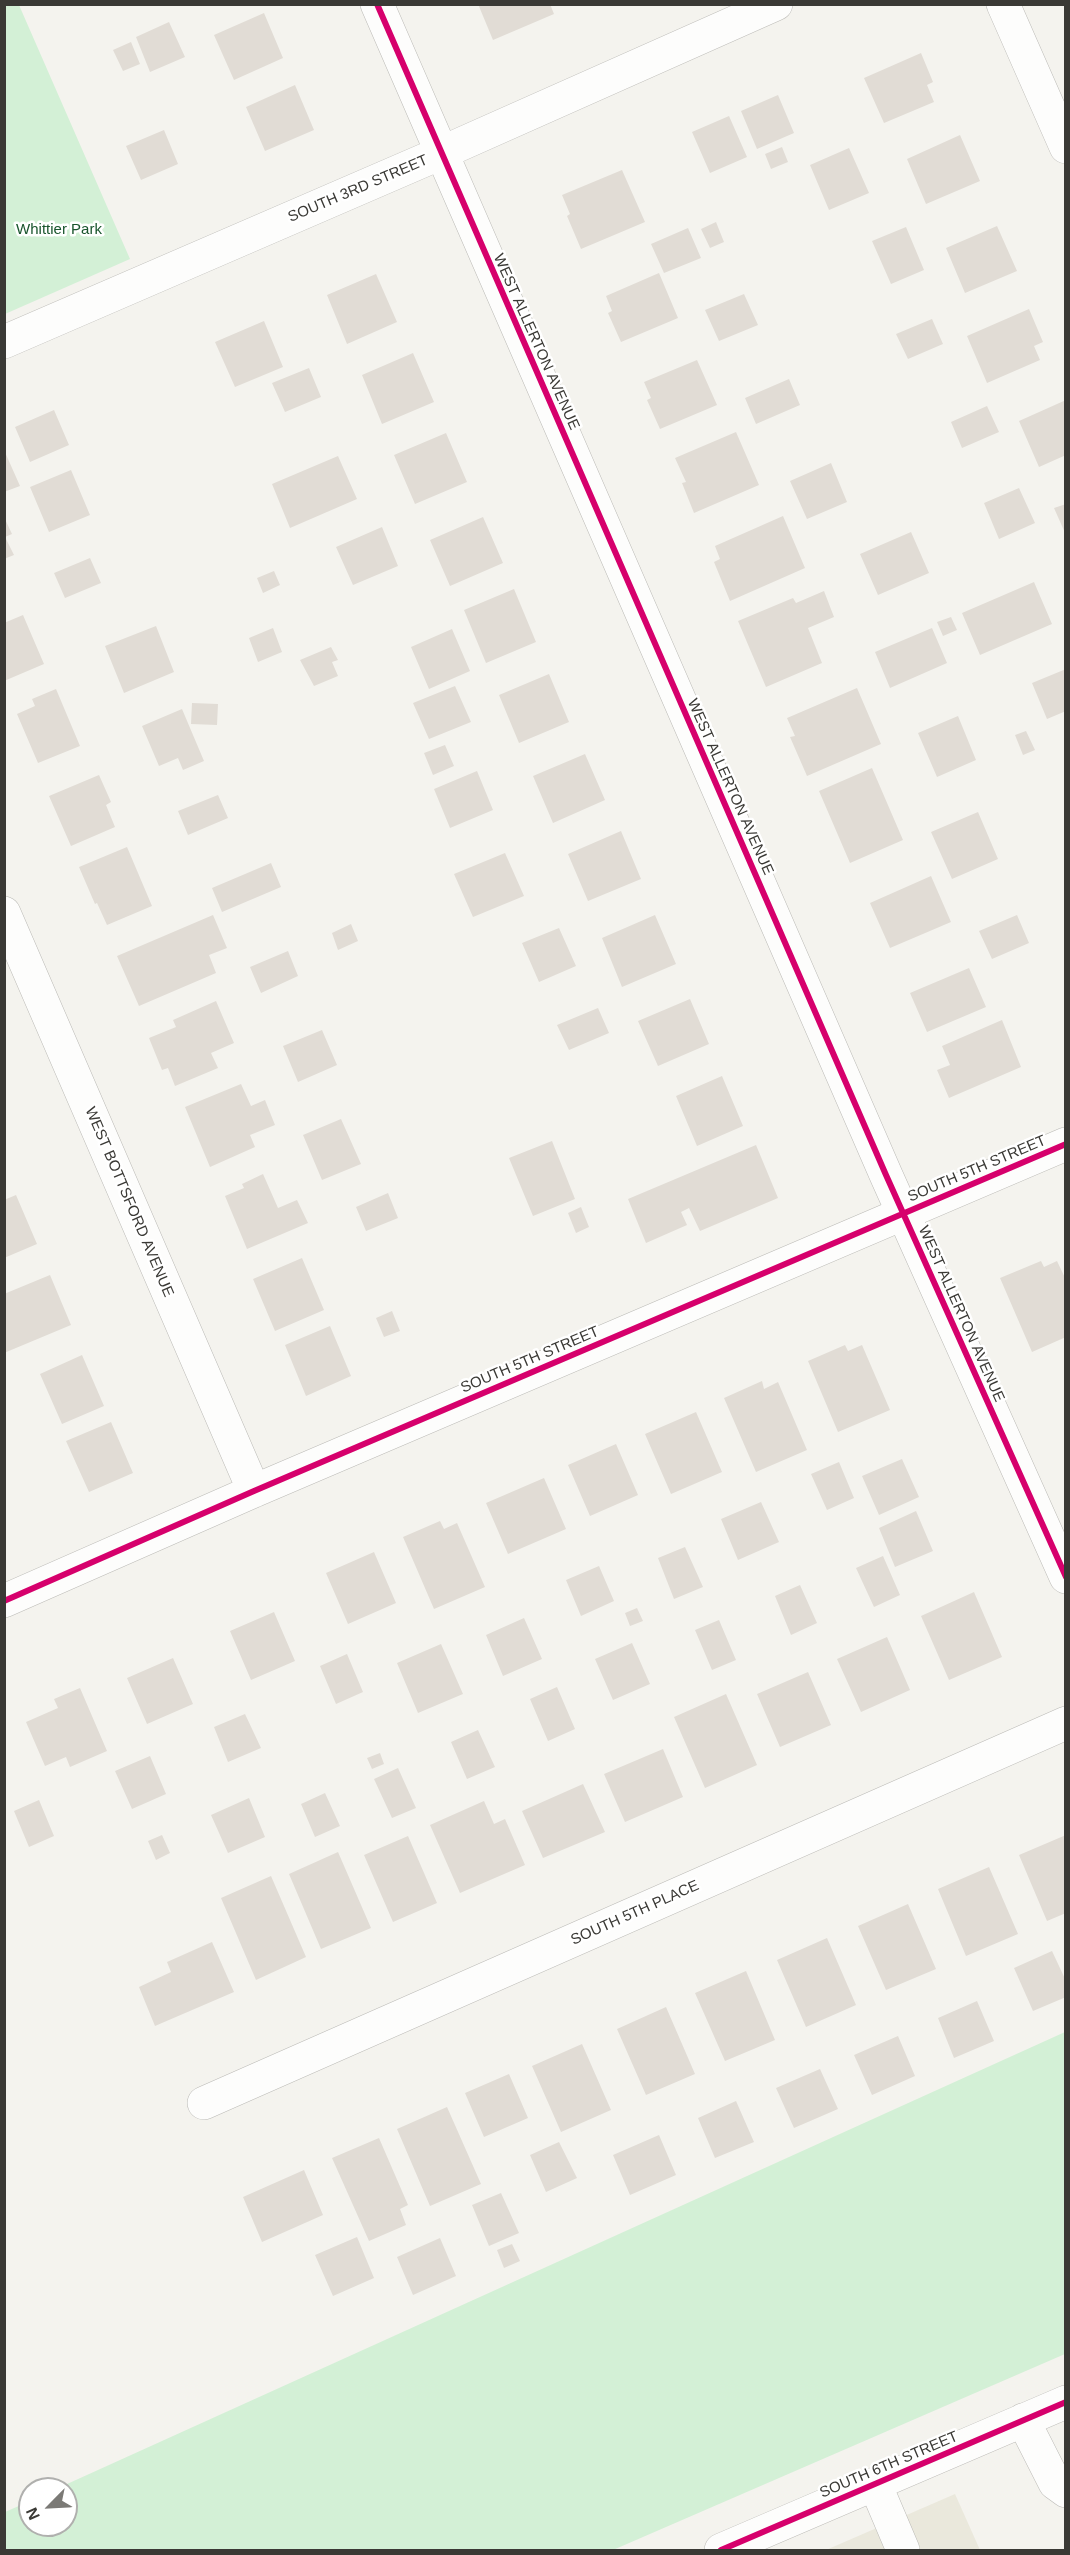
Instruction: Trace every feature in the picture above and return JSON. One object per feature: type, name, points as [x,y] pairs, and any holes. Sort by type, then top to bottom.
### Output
[{"type":"street","name":"WEST ALLERTON AVENUE","points":[[377,4],[903,1214],[1065,1577]]},
{"type":"street","name":"SOUTH 3RD STREET","points":[[4,342],[441,153],[776,4]]},
{"type":"street","points":[[1004,4],[1065,147]]},
{"type":"street","name":"WEST BOTTSFORD AVENUE","points":[[4,913],[254,1491]]},
{"type":"street","name":"SOUTH 5TH STREET","points":[[4,1600],[1065,1144]]},
{"type":"street","name":"SOUTH 5TH PLACE","points":[[204,2103],[1065,1723]]},
{"type":"street","name":"SOUTH 6TH STREET","points":[[721,2550],[1065,2402]]},
{"type":"street","points":[[1023,2420],[1055,2483],[1065,2491]]},
{"type":"street","points":[[874,2484],[903,2550]]},
{"type":"shaded area","points":[[955,2494],[980,2550],[826,2550]]},
{"type":"green space","name":"Whittier Park","points":[[4,5],[19,5],[130,259],[5,314]]},
{"type":"green space","points":[[1065,2032],[1065,2354],[613,2550],[5,2550],[5,2512],[18,2506],[18,2537],[78,2537],[78,2479]]},
{"type":"building","points":[[478,4],[550,4],[554,14],[493,40]]},
{"type":"building","points":[[264,13],[283,58],[234,80],[214,35]]},
{"type":"building","points":[[169,22],[185,57],[150,72],[136,37]]},
{"type":"building","points":[[131,42],[140,64],[123,71],[113,50]]},
{"type":"building","points":[[921,53],[933,82],[927,85],[934,102],[884,123],[864,78]]},
{"type":"building","points":[[295,85],[314,130],[265,151],[246,107]]},
{"type":"building","points":[[778,95],[794,133],[757,149],[741,111]]},
{"type":"building","points":[[729,116],[747,157],[710,173],[692,132]]},
{"type":"building","points":[[164,130],[178,164],[141,180],[126,146]]},
{"type":"building","points":[[960,135],[980,181],[926,204],[907,159]]},
{"type":"building","points":[[782,147],[788,162],[771,169],[765,154]]},
{"type":"building","points":[[849,148],[869,193],[829,210],[810,165]]},
{"type":"building","points":[[622,170],[645,222],[581,249],[567,216],[570,214],[562,195]]},
{"type":"building","points":[[716,222],[724,242],[710,248],[701,229]]},
{"type":"building","points":[[997,226],[1017,271],[965,293],[946,248]]},
{"type":"building","points":[[906,227],[924,270],[891,284],[872,241]]},
{"type":"building","points":[[688,228],[701,258],[664,273],[651,244]]},
{"type":"building","points":[[659,273],[678,318],[621,342],[608,313],[612,311],[606,296]]},
{"type":"building","points":[[376,274],[397,322],[347,344],[327,295]]},
{"type":"building","points":[[744,294],[758,325],[719,341],[705,310]]},
{"type":"building","points":[[1029,309],[1043,342],[1034,346],[1040,360],[987,383],[967,336]]},
{"type":"building","points":[[932,319],[943,344],[908,359],[896,334]]},
{"type":"building","points":[[264,321],[283,367],[235,387],[215,342]]},
{"type":"building","points":[[413,353],[434,402],[382,424],[362,375]]},
{"type":"building","points":[[697,360],[717,405],[660,429],[647,400],[651,398],[644,382]]},
{"type":"building","points":[[309,368],[321,397],[285,412],[272,383]]},
{"type":"building","points":[[789,379],[800,405],[756,424],[745,398]]},
{"type":"building","points":[[1066,400],[1066,455],[1039,467],[1019,421]]},
{"type":"building","points":[[987,406],[999,432],[962,448],[951,422]]},
{"type":"building","points":[[54,410],[69,445],[30,462],[15,427]]},
{"type":"building","points":[[736,432],[759,485],[694,513],[682,483],[686,482],[675,458]]},
{"type":"building","points":[[446,433],[467,482],[415,504],[394,455]]},
{"type":"building","points":[[4,450],[20,486],[4,492]]},
{"type":"building","points":[[338,456],[357,499],[290,528],[272,484]]},
{"type":"building","points":[[831,463],[847,502],[807,519],[790,481]]},
{"type":"building","points":[[71,470],[90,515],[49,532],[30,487]]},
{"type":"building","points":[[1019,488],[1035,523],[999,539],[984,503]]},
{"type":"building","points":[[1066,504],[1066,535],[1054,508]]},
{"type":"building","points":[[783,516],[805,568],[730,601],[714,562],[720,559],[715,546]]},
{"type":"building","points":[[4,517],[12,534],[5,537],[14,555],[4,559]]},
{"type":"building","points":[[483,517],[503,563],[450,586],[430,540]]},
{"type":"building","points":[[382,527],[398,566],[353,585],[336,547]]},
{"type":"building","points":[[911,532],[929,573],[878,595],[860,554]]},
{"type":"building","points":[[90,558],[101,583],[65,598],[54,573]]},
{"type":"building","points":[[274,571],[280,585],[263,593],[257,578]]},
{"type":"building","points":[[1034,582],[1052,624],[980,655],[962,613]]},
{"type":"building","points":[[514,589],[536,642],[486,663],[464,610]]},
{"type":"building","points":[[824,591],[834,617],[808,628],[822,663],[766,687],[738,621],[793,598],[796,603]]},
{"type":"building","points":[[23,615],[44,664],[4,681],[4,623]]},
{"type":"building","points":[[951,617],[957,630],[943,636],[937,622]]},
{"type":"building","points":[[156,626],[174,672],[124,693],[105,646]]},
{"type":"building","points":[[273,628],[282,652],[258,662],[249,638]]},
{"type":"building","points":[[932,628],[947,663],[890,688],[875,652]]},
{"type":"building","points":[[452,629],[470,671],[429,689],[411,647]]},
{"type":"building","points":[[331,647],[338,660],[332,662],[338,676],[314,686],[300,660]]},
{"type":"building","points":[[1066,669],[1066,711],[1047,719],[1032,683]]},
{"type":"building","points":[[549,674],[569,722],[519,743],[499,695]]},
{"type":"building","points":[[455,686],[471,722],[429,739],[413,703]]},
{"type":"building","points":[[857,688],[881,744],[807,776],[790,737],[795,736],[787,718]]},
{"type":"building","points":[[56,689],[80,746],[38,763],[17,714],[35,706],[32,699]]},
{"type":"building","points":[[192,703],[218,704],[217,725],[191,724]]},
{"type":"building","points":[[182,709],[204,761],[183,770],[178,758],[159,766],[142,726]]},
{"type":"building","points":[[958,716],[976,760],[937,777],[918,733]]},
{"type":"building","points":[[1026,731],[1035,750],[1023,755],[1015,735]]},
{"type":"building","points":[[445,745],[454,766],[433,775],[424,753]]},
{"type":"building","points":[[585,754],[605,800],[553,823],[533,776]]},
{"type":"building","points":[[872,768],[903,840],[850,863],[819,791]]},
{"type":"building","points":[[477,771],[493,810],[450,828],[434,789]]},
{"type":"building","points":[[99,775],[111,802],[106,805],[115,827],[71,846],[49,796]]},
{"type":"building","points":[[218,795],[228,818],[188,835],[178,811]]},
{"type":"building","points":[[978,812],[998,859],[952,879],[931,832]]},
{"type":"building","points":[[621,831],[641,879],[588,901],[568,854]]},
{"type":"building","points":[[127,847],[152,906],[107,925],[79,867]]},
{"type":"building","points":[[505,853],[524,896],[473,917],[454,874]]},
{"type":"building","points":[[271,863],[281,887],[222,912],[212,888]]},
{"type":"building","points":[[931,876],[951,922],[890,948],[870,903]]},
{"type":"building","points":[[213,915],[227,948],[209,955],[216,973],[139,1006],[117,956]]},
{"type":"building","points":[[655,915],[676,964],[622,987],[602,938]]},
{"type":"building","points":[[1017,915],[1029,943],[992,959],[979,931]]},
{"type":"building","points":[[351,924],[358,941],[338,950],[332,933]]},
{"type":"building","points":[[559,928],[576,966],[539,982],[522,943]]},
{"type":"building","points":[[288,951],[298,976],[261,993],[250,967]]},
{"type":"building","points":[[969,968],[986,1007],[927,1032],[910,993]]},
{"type":"building","points":[[690,999],[709,1044],[658,1066],[638,1021]]},
{"type":"building","points":[[216,1001],[234,1043],[211,1053],[218,1068],[175,1086],[168,1068],[162,1070],[149,1038],[176,1027],[173,1020]]},
{"type":"building","points":[[598,1008],[609,1033],[569,1050],[557,1025]]},
{"type":"building","points":[[1002,1020],[1021,1067],[949,1098],[937,1070],[950,1065],[942,1046]]},
{"type":"building","points":[[322,1030],[337,1065],[298,1082],[283,1046]]},
{"type":"building","points":[[722,1076],[743,1126],[697,1146],[676,1096]]},
{"type":"building","points":[[241,1084],[251,1106],[265,1100],[275,1125],[250,1135],[255,1147],[210,1167],[185,1107]]},
{"type":"building","points":[[341,1119],[361,1164],[322,1180],[303,1135]]},
{"type":"building","points":[[552,1141],[575,1199],[533,1216],[509,1158]]},
{"type":"building","points":[[756,1145],[778,1198],[700,1231],[689,1208],[681,1212],[687,1225],[646,1243],[628,1199]]},
{"type":"building","points":[[263,1174],[278,1208],[297,1200],[308,1223],[247,1249],[225,1196],[244,1188],[242,1184]]},
{"type":"building","points":[[388,1193],[398,1218],[366,1231],[356,1207]]},
{"type":"building","points":[[16,1195],[37,1244],[4,1258],[4,1200]]},
{"type":"building","points":[[581,1207],[589,1227],[576,1233],[568,1213]]},
{"type":"building","points":[[302,1258],[324,1310],[275,1331],[253,1279]]},
{"type":"building","points":[[1041,1261],[1044,1267],[1057,1261],[1066,1280],[1066,1337],[1032,1352],[1000,1278]]},
{"type":"building","points":[[50,1275],[71,1325],[4,1353],[4,1294]]},
{"type":"building","points":[[392,1311],[400,1331],[384,1337],[376,1318]]},
{"type":"building","points":[[330,1326],[351,1376],[306,1396],[285,1345]]},
{"type":"building","points":[[845,1345],[848,1351],[862,1345],[890,1410],[838,1432],[808,1361]]},
{"type":"building","points":[[82,1355],[104,1406],[62,1424],[40,1374]]},
{"type":"building","points":[[762,1381],[764,1389],[778,1382],[807,1450],[756,1472],[724,1398]]},
{"type":"building","points":[[696,1412],[722,1472],[671,1494],[645,1434]]},
{"type":"building","points":[[111,1422],[133,1473],[89,1492],[66,1441]]},
{"type":"building","points":[[616,1444],[638,1495],[590,1516],[568,1465]]},
{"type":"building","points":[[902,1459],[919,1497],[879,1515],[862,1476]]},
{"type":"building","points":[[839,1462],[854,1498],[827,1510],[811,1474]]},
{"type":"building","points":[[544,1478],[566,1529],[508,1554],[486,1503]]},
{"type":"building","points":[[761,1502],[779,1542],[738,1560],[721,1519]]},
{"type":"building","points":[[916,1511],[933,1551],[895,1567],[879,1528]]},
{"type":"building","points":[[440,1521],[444,1529],[457,1523],[485,1587],[434,1609],[403,1537]]},
{"type":"building","points":[[685,1547],[703,1587],[674,1599],[658,1558]]},
{"type":"building","points":[[374,1552],[396,1603],[348,1624],[326,1573]]},
{"type":"building","points":[[883,1556],[900,1595],[874,1607],[856,1568]]},
{"type":"building","points":[[599,1566],[614,1601],[581,1616],[566,1580]]},
{"type":"building","points":[[800,1585],[817,1623],[791,1635],[775,1596]]},
{"type":"building","points":[[974,1592],[1002,1657],[949,1680],[921,1616]]},
{"type":"building","points":[[637,1608],[643,1621],[630,1626],[625,1613]]},
{"type":"building","points":[[274,1612],[295,1661],[251,1680],[230,1631]]},
{"type":"building","points":[[524,1618],[542,1659],[503,1676],[486,1635]]},
{"type":"building","points":[[719,1620],[736,1660],[712,1670],[695,1630]]},
{"type":"building","points":[[887,1637],[910,1690],[861,1712],[837,1659]]},
{"type":"building","points":[[632,1643],[650,1684],[613,1700],[595,1659]]},
{"type":"building","points":[[441,1644],[463,1694],[418,1713],[397,1663]]},
{"type":"building","points":[[347,1654],[363,1692],[336,1704],[320,1666]]},
{"type":"building","points":[[173,1658],[193,1704],[147,1724],[127,1678]]},
{"type":"building","points":[[808,1672],[831,1725],[780,1747],[757,1694]]},
{"type":"building","points":[[557,1687],[575,1729],[548,1741],[530,1699]]},
{"type":"building","points":[[80,1688],[107,1751],[70,1767],[66,1757],[45,1766],[26,1722],[58,1708],[54,1699]]},
{"type":"building","points":[[726,1694],[757,1765],[705,1788],[674,1717]]},
{"type":"building","points":[[245,1714],[261,1748],[228,1762],[214,1727]]},
{"type":"building","points":[[478,1730],[495,1767],[467,1779],[451,1742]]},
{"type":"building","points":[[663,1749],[683,1797],[625,1822],[604,1774]]},
{"type":"building","points":[[380,1753],[384,1764],[372,1769],[367,1758]]},
{"type":"building","points":[[150,1756],[166,1794],[132,1809],[115,1771]]},
{"type":"building","points":[[398,1768],[416,1808],[392,1818],[374,1779]]},
{"type":"building","points":[[583,1784],[605,1832],[543,1858],[522,1811]]},
{"type":"building","points":[[325,1793],[340,1826],[315,1837],[301,1804]]},
{"type":"building","points":[[249,1798],[265,1837],[228,1853],[211,1815]]},
{"type":"building","points":[[39,1800],[54,1836],[29,1847],[14,1811]]},
{"type":"building","points":[[484,1801],[494,1824],[505,1819],[525,1865],[460,1893],[430,1825]]},
{"type":"building","points":[[162,1835],[170,1853],[156,1860],[148,1841]]},
{"type":"building","points":[[1066,1835],[1066,1913],[1047,1921],[1019,1855]]},
{"type":"building","points":[[408,1836],[437,1903],[393,1922],[364,1855]]},
{"type":"building","points":[[338,1852],[371,1928],[321,1949],[289,1874]]},
{"type":"building","points":[[989,1867],[1018,1934],[966,1956],[938,1889]]},
{"type":"building","points":[[271,1876],[306,1957],[256,1980],[221,1898]]},
{"type":"building","points":[[908,1904],[936,1969],[886,1990],[858,1926]]},
{"type":"building","points":[[827,1938],[856,2005],[806,2027],[777,1960]]},
{"type":"building","points":[[212,1942],[234,1992],[155,2026],[139,1987],[171,1972],[167,1962]]},
{"type":"building","points":[[1052,1951],[1066,1981],[1066,1997],[1033,2011],[1014,1968]]},
{"type":"building","points":[[746,1971],[775,2040],[725,2061],[695,1993]]},
{"type":"building","points":[[977,2001],[994,2041],[954,2058],[938,2018]]},
{"type":"building","points":[[666,2007],[695,2074],[646,2095],[617,2029]]},
{"type":"building","points":[[898,2036],[915,2076],[872,2095],[854,2055]]},
{"type":"building","points":[[582,2044],[611,2110],[561,2132],[532,2066]]},
{"type":"building","points":[[820,2069],[838,2109],[794,2128],[776,2088]]},
{"type":"building","points":[[509,2074],[528,2118],[484,2137],[465,2093]]},
{"type":"building","points":[[736,2101],[754,2142],[715,2158],[698,2118]]},
{"type":"building","points":[[447,2107],[481,2184],[430,2206],[397,2129]]},
{"type":"building","points":[[659,2135],[676,2175],[630,2195],[613,2155]]},
{"type":"building","points":[[379,2138],[408,2205],[400,2209],[406,2225],[369,2241],[332,2158]]},
{"type":"building","points":[[559,2142],[577,2178],[546,2192],[530,2155]]},
{"type":"building","points":[[304,2170],[323,2215],[262,2242],[243,2197]]},
{"type":"building","points":[[501,2193],[519,2233],[489,2246],[472,2205]]},
{"type":"building","points":[[357,2237],[374,2278],[333,2296],[315,2255]]},
{"type":"building","points":[[440,2238],[456,2276],[413,2295],[397,2257]]},
{"type":"building","points":[[512,2244],[520,2261],[504,2268],[497,2250]]},
{"type":"cycle path","points":[[377,4],[886,1175],[1066,1577]]},
{"type":"cycle path","points":[[4,1601],[254,1491],[1066,1144]]},
{"type":"cycle path","points":[[721,2550],[1066,2402]]}]
